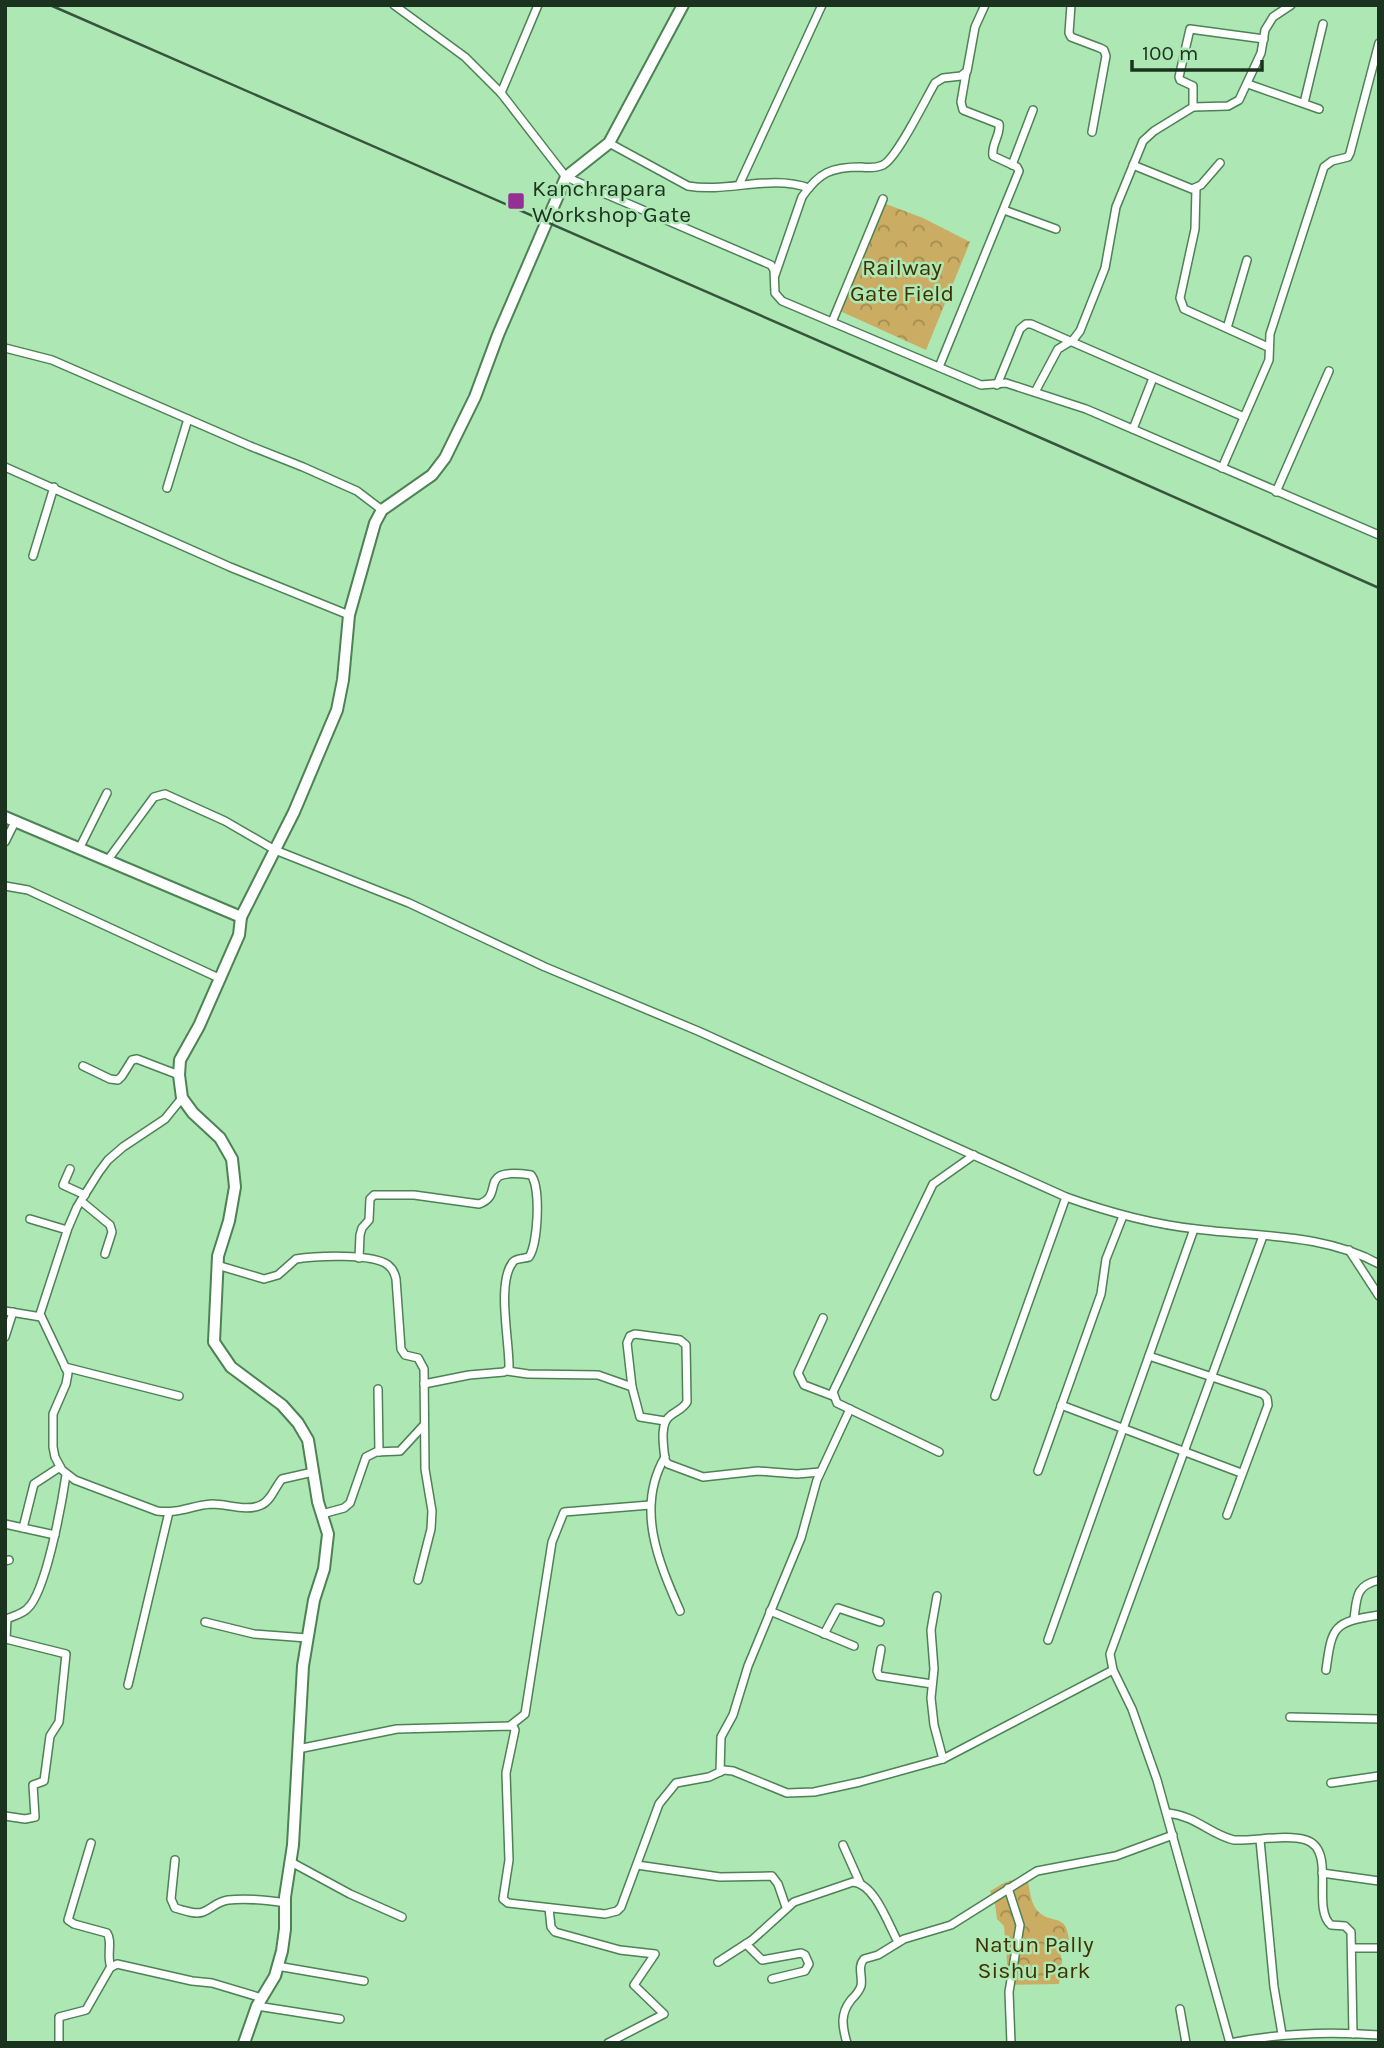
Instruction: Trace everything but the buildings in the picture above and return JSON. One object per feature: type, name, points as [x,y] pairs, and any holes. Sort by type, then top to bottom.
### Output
[{"type":"street","points":[[394,5],[465,57],[501,93],[566,177],[771,265],[778,298],[981,385],[1006,383],[1086,409],[1276,492],[1378,533]]},
{"type":"street","points":[[501,93],[538,5]]},
{"type":"street","points":[[244,2043],[277,1966],[285,1928],[307,1638],[314,1600],[324,1569],[328,1534],[308,1440],[298,1423],[282,1405],[231,1367],[214,1342],[217,1265],[235,1187],[232,1159],[220,1138],[193,1113],[182,1098],[180,1059],[221,979],[239,935],[241,917],[294,812],[337,710],[344,680],[349,615],[382,510],[432,475],[445,458],[475,397],[498,335],[566,177],[608,143],[682,5]]},
{"type":"street","points":[[738,186],[822,5]]},
{"type":"street","points":[[939,367],[1018,175],[1017,167],[992,156],[999,124],[963,110],[961,102],[975,27],[985,5]]},
{"type":"street","points":[[1071,5],[1071,37],[1104,50],[1093,132]]},
{"type":"street","points":[[1035,392],[1058,349],[1080,331],[1105,268],[1116,207],[1148,135],[1193,107],[1234,104],[1244,95],[1261,53],[1265,30],[1273,17],[1291,5]]},
{"type":"street","points":[[1304,103],[1322,23]]},
{"type":"street","points":[[1193,107],[1193,86],[1179,77],[1190,29],[1264,39]]},
{"type":"street","points":[[1222,468],[1271,355],[1268,347],[1270,334],[1324,167],[1332,161],[1348,158],[1350,153],[1379,43]]},
{"type":"street","points":[[774,275],[802,197],[808,188],[834,169],[884,164],[894,155],[934,83],[943,78],[961,76],[967,71]]},
{"type":"street","points":[[1248,84],[1319,108]]},
{"type":"street","points":[[1012,165],[1033,110]]},
{"type":"street","points":[[608,143],[681,184],[703,188],[791,182],[808,188]]},
{"type":"street","points":[[1220,163],[1196,188],[1196,222],[1180,298],[1181,305],[1184,309],[1268,347]]},
{"type":"street","points":[[1133,164],[1196,188]]},
{"type":"street","points":[[832,322],[883,199]]},
{"type":"street","points":[[1004,210],[1056,229]]},
{"type":"street","points":[[1227,328],[1247,260]]},
{"type":"street","points":[[997,385],[1023,326],[1031,324],[1244,417]]},
{"type":"street","points":[[5,348],[52,360],[357,491],[382,510]]},
{"type":"street","points":[[1276,492],[1329,371]]},
{"type":"street","points":[[1133,429],[1153,377]]},
{"type":"street","points":[[167,488],[188,419]]},
{"type":"street","points":[[5,467],[230,567],[349,615]]},
{"type":"street","points":[[33,556],[54,487]]},
{"type":"street","points":[[79,849],[107,793]]},
{"type":"street","points":[[107,861],[154,797],[159,794],[225,821],[275,850],[409,903],[545,967],[698,1031],[1066,1197],[1123,1216],[1194,1229],[1330,1244],[1379,1264]]},
{"type":"street","points":[[5,842],[10,819],[241,917]]},
{"type":"street","points":[[5,886],[28,890],[221,979]]},
{"type":"street","points":[[83,1066],[118,1080],[132,1060],[136,1059],[179,1075]]},
{"type":"street","points":[[182,1098],[158,1125],[108,1160],[83,1198],[67,1230],[41,1305],[41,1317],[65,1367],[67,1379],[53,1414],[53,1447],[60,1467],[66,1475],[75,1480],[157,1511],[169,1512],[208,1505],[250,1508],[260,1506],[282,1479],[313,1472]]},
{"type":"street","points":[[939,1452],[837,1403],[833,1396],[834,1388],[933,1184],[974,1155]]},
{"type":"street","points":[[70,1169],[63,1185],[83,1198],[110,1225],[111,1232],[105,1254]]},
{"type":"street","points":[[359,1258],[360,1235],[369,1220],[370,1199],[374,1195],[414,1195],[479,1205],[489,1197],[500,1174],[506,1172],[531,1175],[536,1184],[533,1251],[529,1257],[516,1260],[512,1264],[504,1292],[509,1359],[507,1371]]},
{"type":"street","points":[[995,1396],[1066,1197]]},
{"type":"street","points":[[1038,1471],[1101,1294],[1106,1259],[1123,1216]]},
{"type":"street","points":[[30,1219],[67,1230]]},
{"type":"street","points":[[1048,1640],[1194,1229]]},
{"type":"street","points":[[1263,1236],[1110,1654],[1113,1670],[1132,1709],[1167,1814],[1230,2043],[1282,2034],[1314,2032],[1379,2035]]},
{"type":"street","points":[[1349,1250],[1379,1296]]},
{"type":"street","points":[[217,1265],[264,1279],[278,1275],[296,1259],[359,1258],[378,1260],[390,1266],[394,1272],[401,1349],[405,1355],[421,1361],[424,1384],[425,1469],[432,1511],[431,1529],[418,1580]]},
{"type":"street","points":[[5,1337],[9,1311],[41,1317]]},
{"type":"street","points":[[823,1318],[798,1373],[804,1385],[833,1396]]},
{"type":"street","points":[[635,1334],[683,1342],[687,1405],[665,1421],[640,1417],[632,1387],[627,1343],[630,1336],[635,1334]]},
{"type":"street","points":[[1149,1356],[1263,1394],[1267,1398],[1268,1405],[1227,1515]]},
{"type":"street","points":[[65,1367],[179,1395]]},
{"type":"street","points":[[424,1384],[507,1371],[597,1375],[632,1387]]},
{"type":"street","points":[[378,1389],[379,1452]]},
{"type":"street","points":[[1061,1405],[1241,1473]]},
{"type":"street","points":[[720,1772],[721,1737],[730,1720],[770,1611],[802,1538],[820,1472],[850,1409]]},
{"type":"street","points":[[665,1421],[665,1457],[673,1468],[703,1477],[765,1471],[797,1474],[820,1472]]},
{"type":"street","points":[[322,1514],[344,1508],[350,1503],[363,1461],[372,1453],[397,1452],[403,1449],[424,1425]]},
{"type":"street","points":[[665,1457],[658,1469],[650,1505],[657,1557],[680,1611]]},
{"type":"street","points":[[23,1528],[34,1484],[60,1467]]},
{"type":"street","points":[[5,1816],[25,1819],[35,1816],[33,1785],[44,1781],[50,1736],[59,1722],[66,1654],[6,1639],[7,1619],[26,1611],[33,1602],[55,1535],[66,1475]]},
{"type":"street","points":[[298,1749],[397,1729],[511,1725],[525,1714],[552,1542],[564,1513],[650,1505]]},
{"type":"street","points":[[128,1685],[169,1512]]},
{"type":"street","points":[[5,1524],[55,1535]]},
{"type":"street","points":[[1354,1619],[1357,1593],[1365,1584],[1379,1580]]},
{"type":"street","points":[[937,1596],[931,1633],[934,1669],[932,1684],[934,1725],[943,1759]]},
{"type":"street","points":[[824,1634],[838,1608],[880,1622]]},
{"type":"street","points":[[770,1611],[854,1646]]},
{"type":"street","points":[[1325,1671],[1330,1640],[1344,1622],[1379,1615]]},
{"type":"street","points":[[205,1622],[254,1634],[307,1638]]},
{"type":"street","points":[[881,1649],[878,1676],[932,1684]]},
{"type":"street","points":[[511,1725],[515,1730],[506,1773],[509,1860],[503,1899],[508,1903],[604,1914],[617,1911],[621,1907],[659,1804],[676,1783],[709,1777],[724,1770],[733,1771],[777,1790],[800,1793],[860,1782],[943,1759],[1113,1670]]},
{"type":"street","points":[[1290,1717],[1379,1719]]},
{"type":"street","points":[[1331,1783],[1379,1776]]},
{"type":"street","points":[[1167,1814],[1196,1820],[1226,1838],[1307,1840],[1319,1851],[1325,1918],[1331,1925],[1349,1928],[1352,1948],[1353,2034]]},
{"type":"street","points":[[847,2043],[843,2031],[843,2012],[861,1985],[861,1962],[898,1942],[951,1925],[1043,1869],[1116,1856],[1173,1835]]},
{"type":"street","points":[[1260,1840],[1274,1987],[1282,2034]]},
{"type":"street","points":[[91,1843],[68,1920],[107,1933],[110,1938],[108,1953],[111,1967]]},
{"type":"street","points":[[843,1845],[860,1883]]},
{"type":"street","points":[[175,1860],[171,1899],[175,1908],[196,1913],[206,1911],[218,1902],[229,1900],[257,1899],[286,1903]]},
{"type":"street","points":[[291,1862],[350,1894],[402,1917]]},
{"type":"street","points":[[637,1865],[720,1877],[772,1876],[776,1879],[786,1907]]},
{"type":"street","points":[[1322,1873],[1379,1881]]},
{"type":"street","points":[[719,1962],[746,1944],[786,1907],[803,1897],[853,1882],[869,1889],[898,1942]]},
{"type":"street","points":[[1008,1888],[1020,1925],[1009,1992],[1011,2043]]},
{"type":"street","points":[[549,1908],[551,1927],[555,1932],[621,1950],[655,1954],[634,1985],[664,2014],[608,2043]]},
{"type":"street","points":[[746,1944],[762,1960],[801,1953],[806,1955],[809,1964],[806,1972],[772,1979]]},
{"type":"street","points":[[1352,1948],[1379,1948]]},
{"type":"street","points":[[59,2043],[59,2017],[86,2010],[111,1967],[117,1964],[212,1983],[260,2002],[340,2019]]},
{"type":"street","points":[[277,1966],[363,1981]]},
{"type":"street","points":[[1180,2009],[1186,2043]]},
{"type":"green space","name":"Railway Gate Field","points":[[886,204],[923,218],[970,242],[926,350],[840,311],[881,208]]},
{"type":"green space","name":"Natun Pally Sishu Park","points":[[1027,1875],[1036,1909],[1041,1914],[1061,1922],[1067,1931],[1069,1940],[1058,1944],[1062,1961],[1059,1984],[1009,1985],[1004,1926],[997,1919],[990,1891]]},
{"type":"railway","points":[[50,5],[1379,588]]},
{"type":"place","name":"Kanchrapara Workshop Gate","points":[[516,201]]}]
